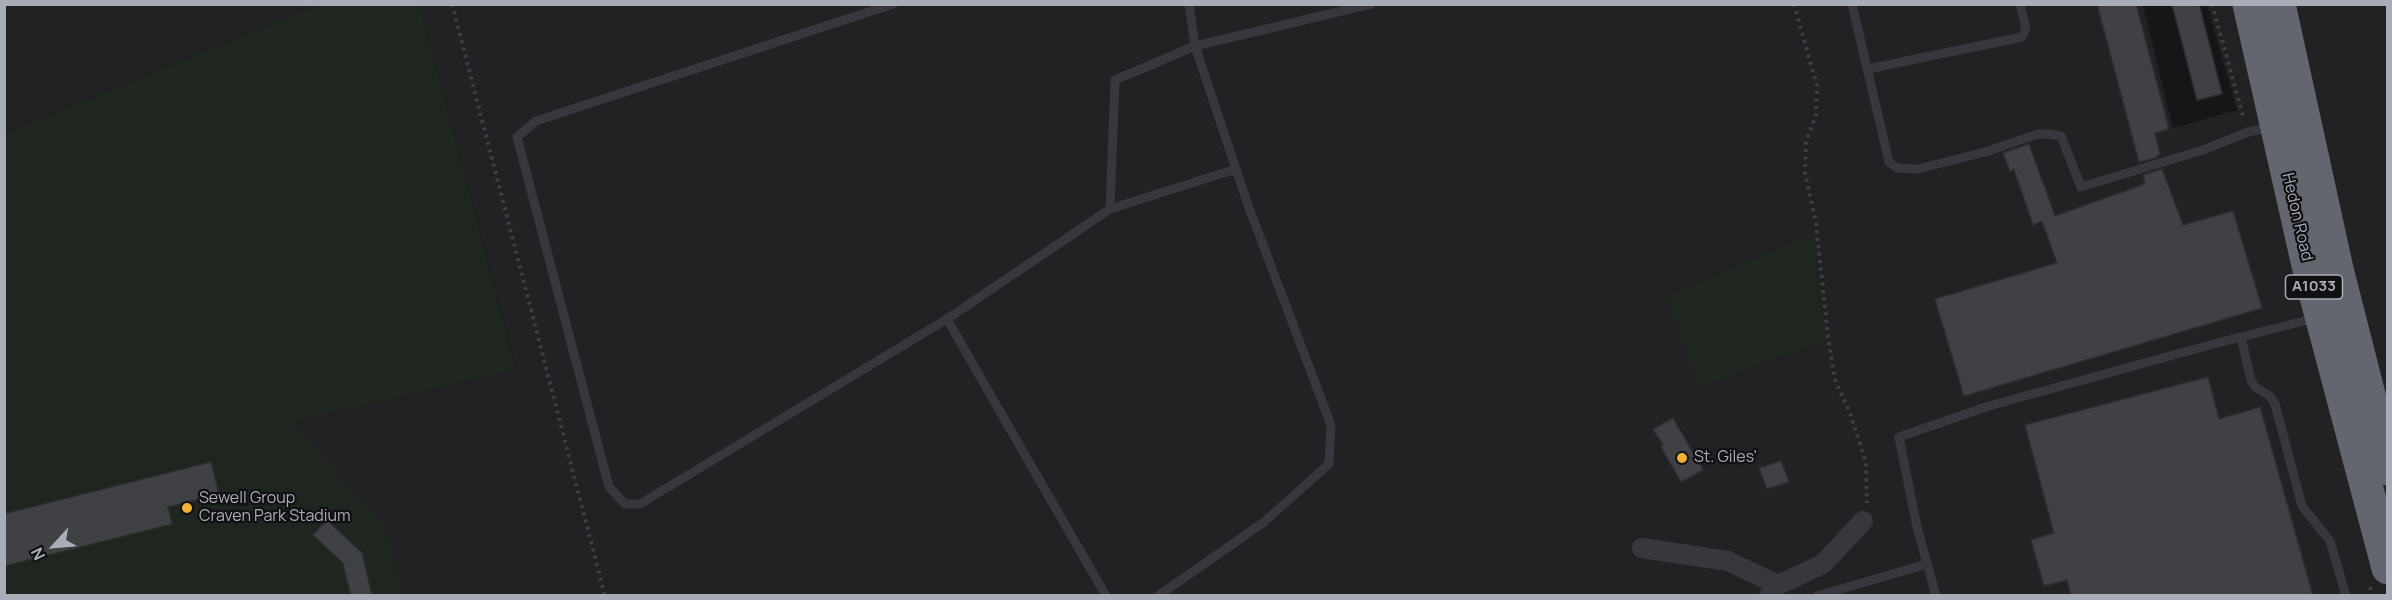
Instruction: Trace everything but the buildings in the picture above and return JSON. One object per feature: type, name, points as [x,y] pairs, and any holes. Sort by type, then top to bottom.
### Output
[{"type":"highway","name":"Hedon Road","points":[[2249,4],[2321,317],[2388,568]]},
{"type":"highway","name":"Hedon Road","points":[[2279,4],[2337,269],[2388,469]]},
{"type":"street","points":[[1642,548],[1728,561],[1774,590],[1823,564],[1863,521]]},
{"type":"lane","points":[[893,4],[536,121],[517,137],[609,487],[625,504],[640,504],[947,318],[1110,209],[1236,169]]},
{"type":"lane","points":[[1158,596],[1264,522],[1329,464],[1331,425],[1236,169],[1195,46],[1189,4]]},
{"type":"lane","points":[[1110,209],[1116,80],[1195,46],[1371,4]]},
{"type":"lane","points":[[1852,4],[1889,162],[1897,168],[1918,169],[1985,152],[2038,134],[2049,134],[2061,136],[2081,187],[2206,149],[2248,132],[2277,126]]},
{"type":"lane","points":[[1868,69],[2022,37],[2026,28],[2020,4]]},
{"type":"lane","points":[[1936,596],[1917,527],[1899,437],[1989,406],[2321,317]]},
{"type":"lane","points":[[947,318],[1106,596]]},
{"type":"lane","points":[[2241,337],[2251,380],[2255,387],[2270,396],[2275,404],[2302,506],[2330,541],[2346,596]]},
{"type":"lane","points":[[1817,596],[1927,564]]},
{"type":"path","points":[[452,4],[605,596]]},
{"type":"path","points":[[1794,4],[1816,86],[1816,115],[1806,142],[1805,173],[1815,223],[1835,380],[1850,413],[1866,463],[1867,505],[1863,521]]},
{"type":"shaded area","points":[[5,5],[316,5],[5,134]]},
{"type":"shaded area","points":[[316,5],[420,5],[516,369],[293,422],[385,526],[401,595],[5,595],[4,134]]},
{"type":"shaded area","points":[[420,5],[2143,5],[2173,128],[2237,110],[2207,5],[2387,5],[2387,595],[5,596],[4,490],[516,368]]},
{"type":"shaded area","points":[[1813,234],[1826,341],[1766,361],[1700,388],[1666,296]]},
{"type":"place","name":"St. Giles'","points":[[1682,458]]},
{"type":"place","name":"Sewell Group Craven Park Stadium","points":[[187,508]]}]
